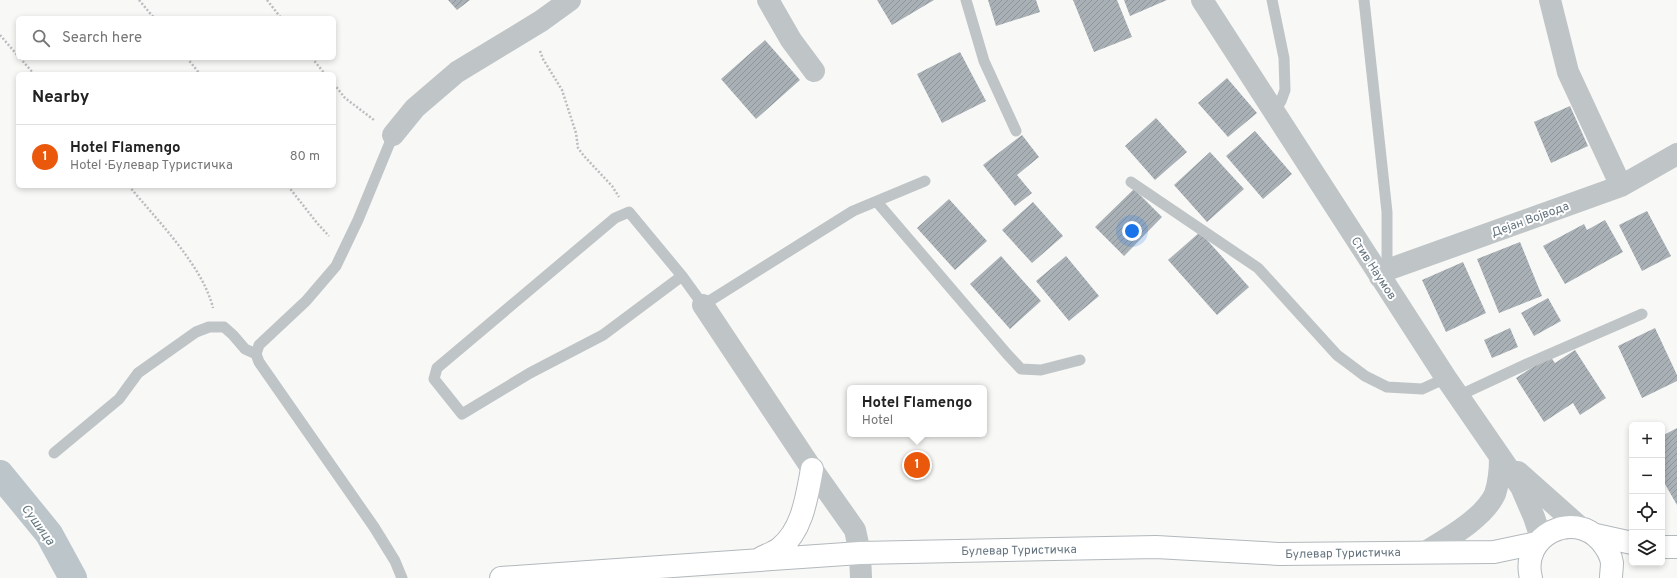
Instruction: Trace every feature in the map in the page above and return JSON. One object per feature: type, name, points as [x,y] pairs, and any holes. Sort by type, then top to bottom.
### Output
[{"type":"main road","points":[[760,559],[780,548],[794,531],[806,502],[812,469]]},
{"type":"main road","name":"Булевар Туристичка","points":[[501,578],[860,553],[1156,547],[1279,554],[1494,552],[1539,541],[1553,530],[1565,527],[1589,531]]},
{"type":"main road","points":[[1589,531],[1629,542]]},
{"type":"main road","points":[[1589,531],[1607,547],[1612,562],[1611,578]]},
{"type":"main road","points":[[1531,578],[1530,559],[1532,550],[1539,541]]},
{"type":"main road","points":[[1665,547],[1677,547]]},
{"type":"street","points":[[393,135],[415,108],[457,72],[534,26],[570,0]]},
{"type":"street","points":[[768,0],[791,40],[814,71]]},
{"type":"street","name":"Стив Наумов","points":[[1202,0],[1274,112],[1384,273],[1446,378],[1521,487],[1534,517],[1539,541]]},
{"type":"street","points":[[1550,0],[1568,72],[1621,186]]},
{"type":"street","name":"Дејан Војвода","points":[[1384,273],[1621,186],[1677,154]]},
{"type":"street","points":[[703,305],[812,469],[855,530],[860,553],[861,578]]},
{"type":"street","points":[[1500,457],[1589,531]]},
{"type":"street","points":[[1427,552],[1459,531],[1479,514],[1494,495],[1500,475],[1500,457]]},
{"type":"lane","points":[[966,0],[984,61],[1016,131]]},
{"type":"lane","points":[[1272,0],[1284,58],[1285,90],[1282,101],[1274,112]]},
{"type":"lane","name":"Стив Наумов","points":[[1364,0],[1387,212],[1384,273]]},
{"type":"lane","points":[[393,135],[336,266],[306,301],[259,345],[256,354],[259,362],[374,527],[395,561],[402,578]]},
{"type":"lane","points":[[682,276],[603,335],[530,373],[462,414],[434,379],[437,368],[615,218],[629,212],[682,276],[703,305],[853,211],[925,181]]},
{"type":"lane","points":[[1132,182],[1258,268],[1337,355],[1365,376],[1387,387],[1422,389],[1446,378]]},
{"type":"lane","points":[[877,202],[1021,369],[1041,370],[1080,360]]},
{"type":"lane","points":[[1458,396],[1529,363],[1642,314]]},
{"type":"lane","points":[[54,453],[119,399],[138,373],[196,332],[209,327],[224,327],[245,349],[256,354]]},
{"type":"path","points":[[140,0],[152,16]]},
{"type":"path","points":[[267,0],[279,16]]},
{"type":"path","points":[[534,26],[543,59],[562,90],[576,133],[578,148],[612,186],[629,212]]},
{"type":"path","points":[[0,35],[16,54]]},
{"type":"path","points":[[22,60],[32,72]]},
{"type":"path","points":[[189,60],[198,72]]},
{"type":"path","points":[[314,60],[323,72]]},
{"type":"path","points":[[336,87],[345,98],[393,135]]},
{"type":"path","points":[[131,188],[178,244],[209,292],[213,307],[214,327]]},
{"type":"path","points":[[290,188],[317,223],[344,250]]},
{"type":"building","points":[[448,0],[470,0],[457,10]]},
{"type":"building","points":[[877,0],[934,0],[892,25]]},
{"type":"building","points":[[988,0],[1036,0],[1040,12],[996,26]]},
{"type":"building","points":[[1073,0],[1117,0],[1132,37],[1094,52]]},
{"type":"building","points":[[1124,0],[1167,0],[1130,16]]},
{"type":"building","points":[[765,40],[800,80],[756,119],[721,79]]},
{"type":"building","points":[[960,52],[986,101],[942,123],[917,74]]},
{"type":"building","points":[[1227,78],[1257,113],[1228,137],[1198,103]]},
{"type":"building","points":[[1570,106],[1588,146],[1551,163],[1534,122]]},
{"type":"building","points":[[1156,118],[1187,152],[1155,180],[1125,146]]},
{"type":"building","points":[[1255,131],[1292,174],[1263,199],[1226,156]]},
{"type":"building","points":[[1022,135],[1039,157],[1017,175],[1032,193],[1015,206],[983,165]]},
{"type":"building","points":[[1210,152],[1244,189],[1207,222],[1174,185]]},
{"type":"building","points":[[1134,189],[1162,217],[1124,256],[1095,227]]},
{"type":"building","points":[[949,199],[987,241],[955,270],[917,228]]},
{"type":"building","points":[[1033,202],[1063,236],[1032,263],[1002,230]]},
{"type":"building","points":[[1647,211],[1671,256],[1642,271],[1619,225]]},
{"type":"building","points":[[1605,220],[1623,252],[1565,284],[1543,246],[1584,224],[1587,230]]},
{"type":"building","points":[[1200,232],[1249,287],[1217,315],[1168,260]]},
{"type":"building","points":[[1520,242],[1542,296],[1499,313],[1477,259]]},
{"type":"building","points":[[1001,256],[1041,301],[1010,329],[970,284]]},
{"type":"building","points":[[1066,256],[1099,296],[1069,321],[1036,281]]},
{"type":"building","points":[[1463,262],[1486,313],[1446,332],[1422,280]]},
{"type":"building","points":[[1548,298],[1561,321],[1534,336],[1521,313]]},
{"type":"building","points":[[1510,328],[1518,347],[1492,358],[1484,340]]},
{"type":"building","points":[[1655,328],[1677,375],[1677,381],[1642,398],[1618,346]]},
{"type":"building","points":[[1575,350],[1606,398],[1580,415],[1573,403],[1544,422],[1516,378],[1550,356],[1555,363]]},
{"type":"building","points":[[1677,428],[1677,505],[1665,484],[1665,434]]},
{"type":"waterway","name":"Сушица","points":[[0,474],[49,534],[73,578]]},
{"type":"place","name":"Hotel Flamengo","points":[[917,465]]}]
